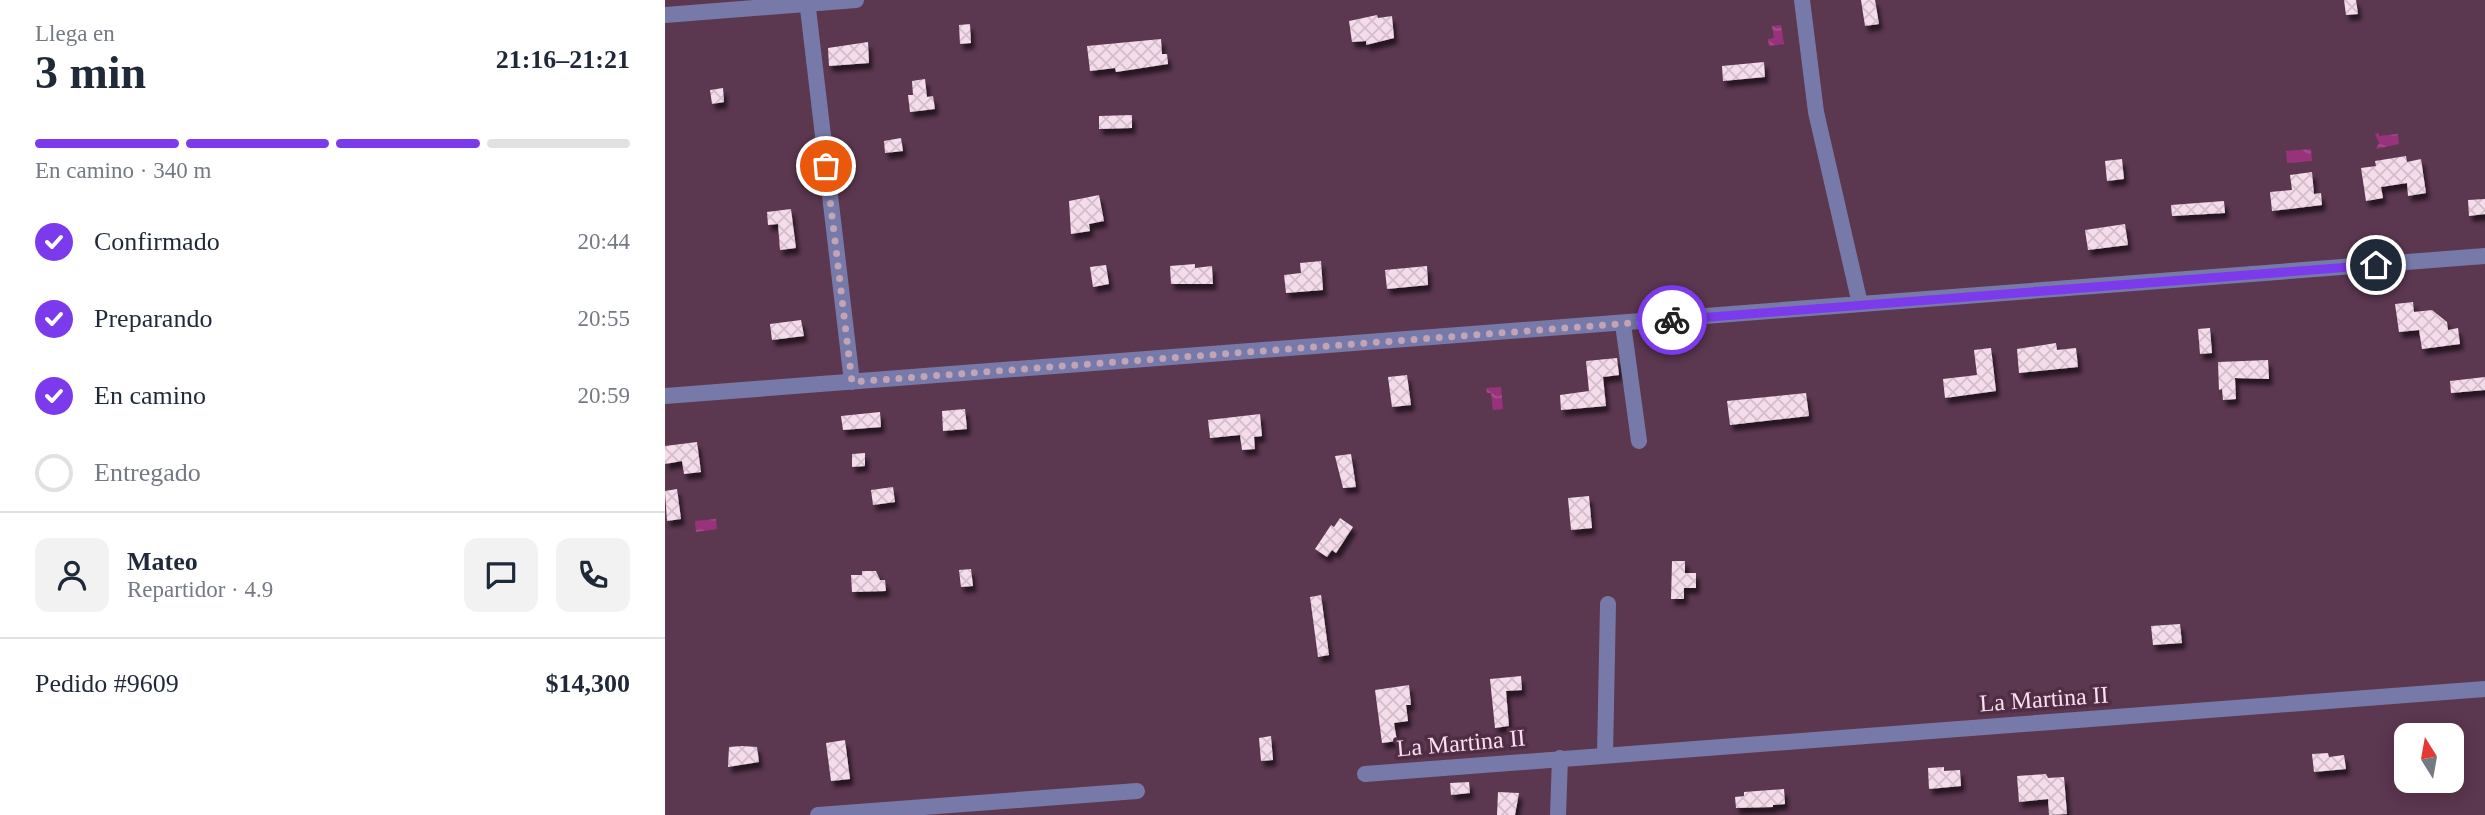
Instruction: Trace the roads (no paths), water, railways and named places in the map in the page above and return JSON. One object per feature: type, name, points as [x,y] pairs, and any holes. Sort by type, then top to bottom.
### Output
[{"type":"street","points":[[665,15],[856,0]]},
{"type":"street","points":[[1802,0],[1816,112],[1860,304]]},
{"type":"street","points":[[807,2],[852,382]]},
{"type":"street","points":[[665,396],[2485,256]]},
{"type":"street","points":[[1623,324],[1639,441]]},
{"type":"street","points":[[1605,755],[1608,604]]},
{"type":"street","name":"La Martina II","points":[[1365,774],[2485,689]]},
{"type":"street","name":"La Martina II","points":[[1558,815],[1560,758]]},
{"type":"street","points":[[818,815],[1137,791]]},
{"type":"water","points":[[1781,25],[1784,44],[1769,46],[1768,39],[1774,38],[1772,26]]},
{"type":"water","points":[[2379,133],[2379,136],[2398,134],[2399,144],[2376,149],[2379,143],[2375,134]]},
{"type":"water","points":[[2311,149],[2312,161],[2287,163],[2286,151]]},
{"type":"water","points":[[1501,387],[1503,409],[1493,410],[1491,393],[1487,393],[1486,388]]},
{"type":"water","points":[[716,519],[717,529],[696,532],[695,521]]}]
